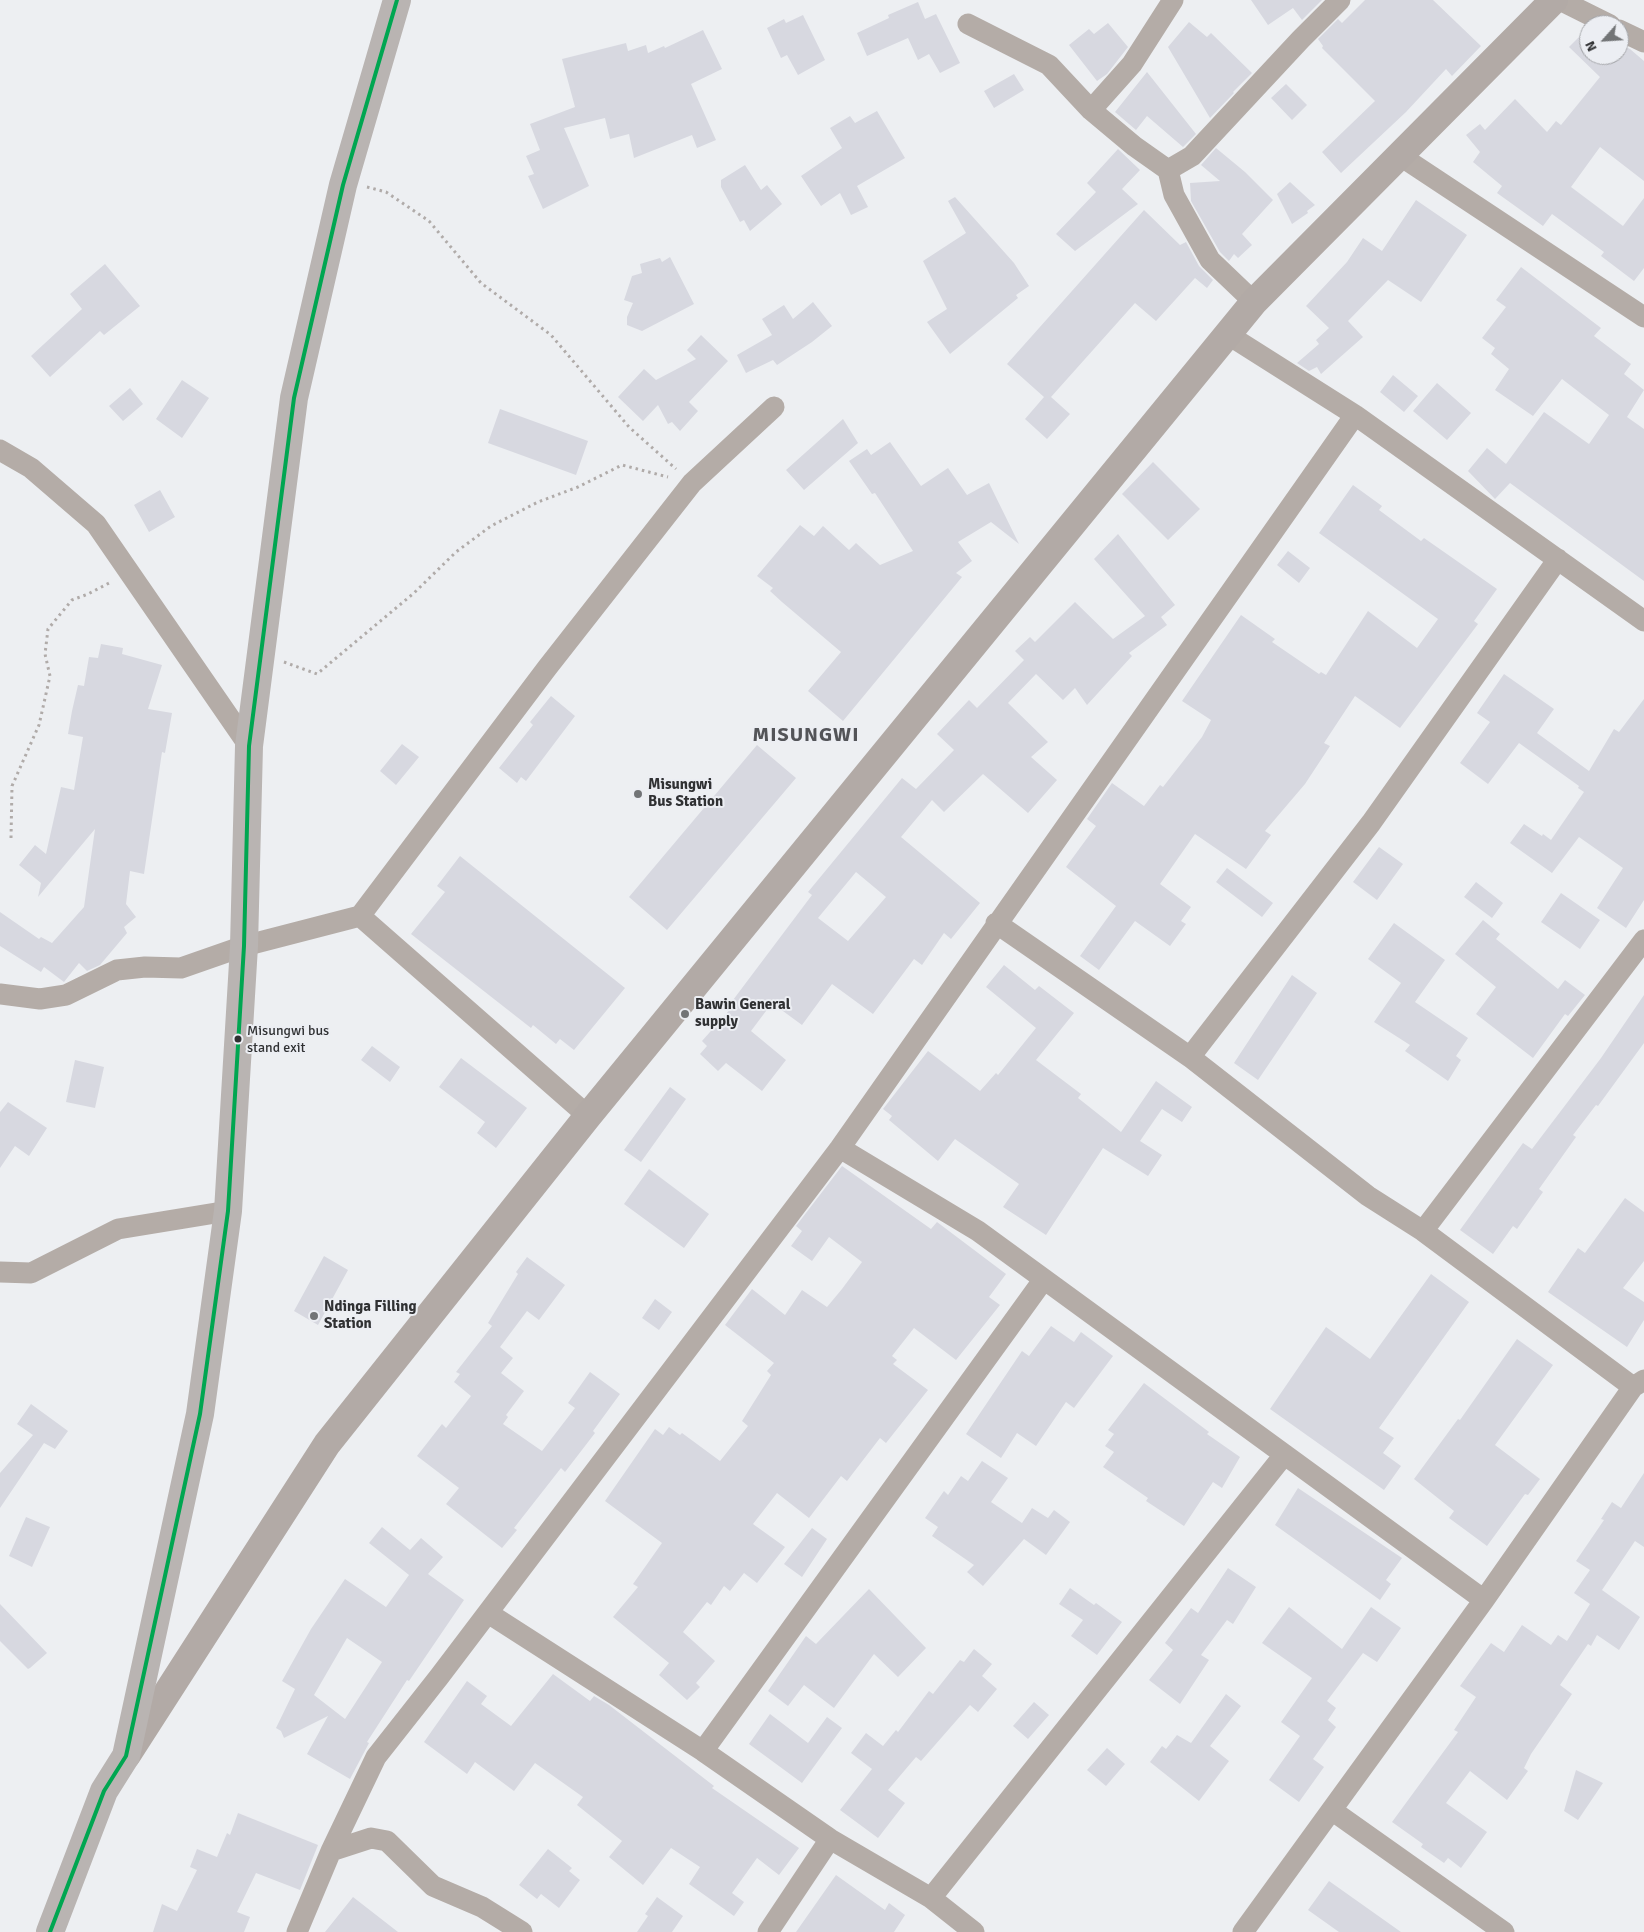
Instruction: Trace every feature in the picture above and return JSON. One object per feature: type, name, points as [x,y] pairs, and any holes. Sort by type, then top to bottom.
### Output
[{"type":"highway","points":[[50,1932],[104,1791],[126,1756],[200,1414],[228,1210],[244,946],[249,746],[294,398],[344,181],[397,0]]},
{"type":"street","points":[[1091,110],[1132,64],[1173,0]]},
{"type":"street","points":[[1168,170],[1192,156],[1340,0]]},
{"type":"street","points":[[126,1756],[326,1444],[588,1116],[1254,302],[1554,0]]},
{"type":"street","points":[[1560,0],[1590,15]]},
{"type":"street","points":[[968,24],[1049,65],[1091,110],[1134,146],[1168,170],[1174,195],[1210,260],[1254,302]]},
{"type":"street","points":[[1629,35],[1644,42]]},
{"type":"street","points":[[1400,155],[1644,317]]},
{"type":"street","points":[[1228,334],[1355,415],[1644,621]]},
{"type":"street","points":[[0,994],[40,999],[66,995],[117,970],[145,967],[181,968],[244,946],[360,916],[547,668],[692,483],[774,407]]},
{"type":"street","points":[[297,1932],[331,1850],[376,1757],[488,1613],[840,1148],[996,923],[1355,415]]},
{"type":"street","points":[[0,450],[31,468],[96,524],[249,746]]},
{"type":"street","points":[[1190,1057],[1371,823],[1558,559]]},
{"type":"street","points":[[360,916],[588,1116]]},
{"type":"street","points":[[996,923],[1190,1057],[1368,1196],[1422,1231],[1639,1383],[1333,1811],[1243,1932]]},
{"type":"street","points":[[1422,1231],[1644,940]]},
{"type":"street","points":[[840,1148],[978,1231],[1484,1600]]},
{"type":"street","points":[[0,1272],[31,1273],[118,1229],[228,1210]]},
{"type":"street","points":[[703,1750],[1044,1279]]},
{"type":"street","points":[[931,1898],[1284,1454]]},
{"type":"street","points":[[488,1613],[703,1750],[830,1839],[931,1898],[974,1932]]},
{"type":"street","points":[[1333,1811],[1504,1932]]},
{"type":"street","points":[[331,1850],[371,1838],[387,1841],[433,1886],[482,1907],[522,1932]]},
{"type":"street","points":[[768,1932],[830,1839]]},
{"type":"path","points":[[344,181],[386,192],[429,221],[481,284],[551,335],[629,427],[692,483]]},
{"type":"path","points":[[260,654],[317,674],[414,593],[456,552],[491,526],[538,502],[578,488],[622,465],[692,483]]},
{"type":"path","points":[[11,838],[12,786],[39,725],[50,676],[45,654],[48,629],[72,600],[88,594],[130,572]]},
{"type":"building","points":[[1251,0],[1322,0],[1302,20],[1293,8],[1268,25]]},
{"type":"building","points":[[1365,0],[1433,0],[1481,46],[1452,76],[1446,69],[1406,112],[1341,173],[1322,152],[1375,101],[1322,48],[1323,46],[1318,39],[1338,19],[1342,23]]},
{"type":"building","points":[[918,2],[925,19],[936,14],[960,63],[940,73],[929,54],[918,60],[908,38],[867,56],[857,33],[889,18],[888,15]]},
{"type":"building","points":[[803,15],[825,60],[798,75],[787,55],[781,58],[767,28],[784,19],[786,23]]},
{"type":"building","points":[[1189,22],[1207,37],[1211,33],[1252,73],[1210,118],[1168,47]]},
{"type":"building","points":[[1108,23],[1128,47],[1107,74],[1097,81],[1069,45],[1089,29],[1094,34]]},
{"type":"building","points":[[703,30],[722,69],[691,84],[716,140],[697,148],[692,135],[634,158],[629,134],[610,139],[605,118],[564,128],[589,186],[543,209],[528,176],[534,174],[526,156],[540,150],[530,124],[575,107],[562,59],[626,43],[628,51],[646,45],[648,53],[664,46],[665,48]]},
{"type":"building","points":[[1579,37],[1579,57],[1569,47]]},
{"type":"building","points":[[1629,49],[1644,61],[1644,181],[1600,147],[1571,187],[1623,226],[1644,198],[1644,268],[1634,281],[1601,256],[1604,252],[1552,214],[1543,226],[1497,193],[1502,186],[1473,162],[1480,152],[1466,135],[1480,124],[1485,130],[1515,99],[1547,132],[1556,121],[1561,125],[1600,77],[1588,65],[1629,65]]},
{"type":"building","points":[[1147,72],[1196,134],[1183,147],[1147,116],[1136,130],[1115,112]]},
{"type":"building","points":[[1014,74],[1024,90],[994,108],[984,91]]},
{"type":"building","points":[[1286,84],[1307,105],[1292,120],[1271,98]]},
{"type":"building","points":[[877,111],[905,158],[857,186],[868,207],[851,215],[840,193],[821,206],[801,176],[842,148],[830,128],[850,116],[855,123]]},
{"type":"building","points":[[1216,148],[1245,172],[1273,200],[1242,234],[1252,245],[1238,258],[1234,254],[1229,261],[1220,252],[1191,201],[1190,183],[1220,181],[1201,165]]},
{"type":"building","points":[[1118,149],[1140,170],[1122,189],[1138,204],[1075,251],[1056,234],[1096,192],[1087,183]]},
{"type":"building","points":[[745,165],[761,190],[767,185],[782,204],[750,231],[744,220],[740,222],[721,187],[721,180]]},
{"type":"building","points":[[1290,182],[1315,205],[1307,211],[1308,213],[1292,224],[1277,194]]},
{"type":"building","points":[[955,197],[1014,263],[1029,286],[1016,295],[1018,298],[950,354],[927,322],[947,309],[923,261],[966,233],[948,201]]},
{"type":"building","points":[[1416,200],[1467,235],[1421,302],[1388,280],[1348,321],[1363,337],[1321,374],[1317,367],[1309,371],[1297,363],[1319,344],[1316,340],[1329,328],[1306,306],[1347,262],[1363,238],[1382,251]]},
{"type":"building","points":[[1144,210],[1180,245],[1186,242],[1199,266],[1213,280],[1207,288],[1195,278],[1156,321],[1135,303],[1051,397],[1070,414],[1047,439],[1025,419],[1044,397],[1007,364]]},
{"type":"building","points":[[670,257],[694,304],[642,331],[627,325],[627,317],[633,303],[624,300],[632,276],[642,273],[640,264],[660,258],[662,262]]},
{"type":"building","points":[[105,264],[140,306],[104,335],[100,331],[50,377],[31,356],[82,309],[70,294]]},
{"type":"building","points":[[1521,267],[1601,328],[1594,336],[1631,364],[1624,374],[1644,390],[1627,417],[1644,429],[1644,581],[1510,483],[1495,499],[1468,471],[1487,448],[1506,464],[1544,412],[1589,444],[1609,415],[1562,379],[1533,416],[1495,390],[1509,369],[1491,354],[1495,348],[1482,338],[1506,307],[1496,300]]},
{"type":"building","points":[[813,302],[832,326],[777,365],[773,360],[746,373],[737,355],[772,335],[762,319],[784,305],[793,319]]},
{"type":"building","points":[[701,335],[728,361],[689,402],[698,411],[680,431],[672,422],[668,424],[658,405],[643,421],[618,397],[644,369],[656,380],[696,359],[687,350]]},
{"type":"building","points":[[1393,375],[1418,396],[1404,412],[1380,392]]},
{"type":"building","points":[[182,380],[209,398],[182,438],[156,419]]},
{"type":"building","points":[[1437,383],[1471,413],[1447,440],[1413,411]]},
{"type":"building","points":[[130,388],[143,404],[123,421],[109,406]]},
{"type":"building","points":[[500,409],[588,441],[576,475],[488,443]]},
{"type":"building","points":[[843,419],[858,443],[804,490],[786,470]]},
{"type":"building","points":[[890,442],[921,486],[948,468],[967,495],[989,483],[1019,544],[991,522],[958,542],[972,561],[956,573],[962,577],[843,721],[808,691],[841,652],[782,602],[770,591],[773,588],[757,576],[800,525],[814,536],[823,526],[849,550],[856,543],[880,565],[913,551],[875,493],[872,494],[849,461],[867,449],[871,455]]},
{"type":"building","points":[[1153,462],[1200,509],[1168,540],[1122,494]]},
{"type":"building","points":[[1353,485],[1382,506],[1379,510],[1421,541],[1424,538],[1497,589],[1474,621],[1478,624],[1400,728],[1355,696],[1324,743],[1330,746],[1305,784],[1265,831],[1271,835],[1246,869],[1195,834],[1160,884],[1191,907],[1181,921],[1186,924],[1170,946],[1135,921],[1099,970],[1080,956],[1116,906],[1066,867],[1096,826],[1087,819],[1112,783],[1144,806],[1160,785],[1163,787],[1202,737],[1211,720],[1182,701],[1241,615],[1275,639],[1272,642],[1319,674],[1321,672],[1326,675],[1368,611],[1417,648],[1438,619],[1319,533]]},
{"type":"building","points":[[160,490],[175,517],[149,532],[134,505]]},
{"type":"building","points":[[1118,534],[1175,605],[1161,617],[1167,625],[1129,653],[1132,656],[1087,705],[1075,688],[1063,700],[1036,674],[1008,703],[1048,742],[1031,757],[1057,780],[1028,813],[983,774],[944,812],[932,800],[901,837],[980,903],[951,939],[944,933],[922,965],[914,959],[873,1014],[832,984],[802,1025],[772,1003],[751,1031],[786,1060],[762,1091],[726,1063],[718,1071],[700,1054],[707,1046],[702,1041],[733,1006],[730,1004],[812,895],[808,892],[902,778],[916,789],[954,750],[937,734],[969,700],[977,708],[1024,660],[1015,651],[1030,637],[1035,642],[1075,602],[1113,639],[1145,616],[1094,559]],"holes":[[[856,872],[886,897],[848,941],[818,918]]]},
{"type":"building","points":[[1288,551],[1310,568],[1299,583],[1277,565]]},
{"type":"building","points":[[101,644],[123,648],[122,654],[162,665],[148,709],[172,713],[165,753],[162,752],[144,874],[130,871],[126,904],[136,917],[124,927],[127,933],[100,965],[87,971],[79,963],[64,982],[44,967],[41,972],[0,946],[0,912],[39,939],[41,937],[52,943],[84,907],[95,829],[38,897],[41,883],[19,865],[35,845],[46,854],[61,787],[74,790],[83,737],[68,734],[72,711],[78,685],[84,686],[89,657],[98,658]]},
{"type":"building","points":[[1504,674],[1554,709],[1537,733],[1589,771],[1614,729],[1619,732],[1644,699],[1644,900],[1626,928],[1597,908],[1623,868],[1579,837],[1552,873],[1510,843],[1524,824],[1551,840],[1584,792],[1578,788],[1579,786],[1519,743],[1488,784],[1460,763],[1490,722],[1477,713]]},
{"type":"building","points":[[551,696],[575,716],[526,781],[521,777],[517,783],[499,768],[533,725],[530,722]]},
{"type":"building","points":[[402,744],[419,757],[396,785],[380,771]]},
{"type":"building","points":[[757,745],[796,778],[667,930],[629,897]]},
{"type":"building","points":[[1379,847],[1403,864],[1377,900],[1353,882]]},
{"type":"building","points":[[460,856],[625,988],[574,1050],[560,1039],[556,1044],[533,1025],[531,1028],[411,934],[445,892],[437,886]]},
{"type":"building","points":[[1227,868],[1273,903],[1262,917],[1216,882]]},
{"type":"building","points":[[1476,882],[1503,903],[1492,918],[1464,897]]},
{"type":"building","points":[[1561,893],[1600,920],[1580,949],[1541,922]]},
{"type":"building","points":[[1483,920],[1500,934],[1496,939],[1558,989],[1565,980],[1585,995],[1568,1016],[1565,1014],[1533,1058],[1476,1014],[1496,987],[1455,954]]},
{"type":"building","points":[[1394,923],[1445,960],[1415,1002],[1468,1038],[1456,1056],[1461,1060],[1448,1081],[1405,1051],[1410,1045],[1374,1022],[1401,983],[1368,959]]},
{"type":"building","points":[[1004,965],[1035,990],[1039,986],[1074,1013],[1036,1060],[1081,1094],[1078,1098],[1121,1132],[1156,1081],[1192,1107],[1182,1122],[1162,1109],[1140,1141],[1162,1155],[1148,1176],[1103,1148],[1046,1235],[1003,1207],[1019,1184],[955,1139],[938,1161],[889,1120],[892,1116],[883,1109],[928,1051],[980,1091],[996,1073],[998,1075],[1036,1028],[986,987]]},
{"type":"building","points":[[1292,975],[1317,993],[1258,1080],[1234,1063]]},
{"type":"building","points":[[1644,995],[1644,1043],[1598,1106],[1596,1105],[1573,1135],[1576,1137],[1539,1189],[1543,1192],[1517,1229],[1513,1226],[1493,1254],[1460,1230],[1523,1143],[1532,1149],[1601,1058]]},
{"type":"building","points":[[372,1046],[400,1067],[390,1082],[361,1060]]},
{"type":"building","points":[[461,1058],[527,1108],[496,1148],[477,1133],[485,1122],[439,1087]]},
{"type":"building","points":[[75,1060],[104,1067],[95,1108],[66,1102]]},
{"type":"building","points":[[670,1087],[686,1099],[641,1162],[624,1150]]},
{"type":"building","points":[[8,1102],[47,1128],[29,1156],[15,1146],[0,1168],[0,1112]]},
{"type":"building","points":[[842,1166],[931,1229],[937,1222],[1006,1274],[989,1297],[1000,1305],[956,1360],[914,1328],[892,1356],[897,1360],[893,1364],[928,1390],[886,1443],[880,1438],[847,1481],[841,1476],[809,1518],[777,1493],[753,1524],[785,1547],[757,1583],[744,1573],[730,1591],[724,1586],[711,1605],[707,1602],[683,1632],[715,1661],[696,1683],[700,1687],[687,1700],[659,1675],[669,1663],[613,1617],[638,1587],[633,1584],[662,1543],[605,1501],[655,1429],[663,1435],[669,1427],[680,1435],[682,1433],[720,1461],[748,1426],[742,1421],[771,1375],[767,1371],[774,1363],[725,1325],[752,1289],[785,1315],[802,1290],[827,1307],[862,1262],[829,1237],[812,1261],[791,1246],[802,1231],[796,1226]]},
{"type":"building","points":[[649,1169],[709,1214],[684,1248],[624,1204]]},
{"type":"building","points":[[1625,1198],[1644,1212],[1644,1261],[1623,1288],[1644,1302],[1644,1320],[1627,1347],[1548,1292],[1578,1248],[1585,1253]]},
{"type":"building","points":[[324,1256],[348,1270],[318,1325],[294,1311]]},
{"type":"building","points":[[527,1257],[565,1285],[539,1320],[527,1311],[500,1347],[513,1358],[501,1373],[524,1391],[506,1415],[508,1417],[503,1424],[542,1451],[575,1408],[568,1403],[590,1372],[620,1394],[593,1431],[595,1433],[565,1472],[561,1468],[514,1528],[517,1530],[502,1548],[446,1504],[459,1488],[417,1456],[442,1424],[446,1428],[471,1396],[454,1382],[460,1374],[456,1372],[492,1326],[488,1323],[518,1274],[516,1272]]},
{"type":"building","points":[[1431,1274],[1469,1302],[1379,1428],[1394,1438],[1383,1453],[1401,1466],[1384,1490],[1270,1409],[1326,1327],[1370,1359]]},
{"type":"building","points":[[655,1299],[672,1312],[659,1330],[642,1318]]},
{"type":"building","points":[[1051,1326],[1074,1342],[1081,1332],[1113,1356],[1074,1408],[1066,1402],[1036,1446],[1017,1433],[1001,1458],[966,1434],[1022,1351],[1029,1356]]},
{"type":"building","points":[[1517,1339],[1553,1365],[1495,1445],[1540,1479],[1528,1495],[1525,1494],[1487,1546],[1449,1518],[1454,1511],[1414,1479],[1458,1419],[1460,1420]]},
{"type":"building","points":[[1144,1383],[1209,1432],[1207,1434],[1240,1457],[1222,1488],[1213,1482],[1184,1526],[1146,1501],[1148,1498],[1103,1467],[1114,1452],[1105,1446],[1114,1434],[1108,1430]]},
{"type":"building","points":[[31,1404],[68,1431],[55,1449],[44,1443],[0,1508],[0,1473],[33,1435],[17,1424]]},
{"type":"building","points":[[982,1461],[1008,1478],[991,1502],[1022,1523],[1032,1508],[1048,1518],[1054,1510],[1070,1522],[1046,1555],[1024,1539],[983,1586],[967,1572],[974,1565],[932,1536],[938,1527],[925,1518],[944,1491],[948,1495],[961,1476],[968,1481]]},
{"type":"building","points":[[1644,1473],[1644,1547],[1635,1541],[1602,1590],[1640,1617],[1619,1650],[1597,1635],[1591,1646],[1588,1644],[1560,1685],[1572,1694],[1531,1754],[1524,1768],[1528,1771],[1507,1800],[1470,1771],[1446,1803],[1487,1832],[1461,1868],[1448,1858],[1444,1863],[1421,1847],[1423,1844],[1392,1822],[1458,1732],[1454,1730],[1476,1697],[1460,1686],[1491,1643],[1504,1652],[1522,1625],[1551,1645],[1558,1635],[1567,1641],[1590,1604],[1574,1593],[1590,1570],[1576,1561],[1604,1520],[1601,1519],[1612,1502],[1621,1508]]},
{"type":"building","points":[[1298,1488],[1402,1558],[1386,1580],[1391,1584],[1380,1600],[1275,1525]]},
{"type":"building","points":[[26,1517],[50,1527],[32,1567],[9,1556]]},
{"type":"building","points":[[382,1527],[410,1550],[421,1538],[443,1557],[428,1574],[464,1600],[409,1681],[407,1680],[367,1742],[369,1743],[350,1779],[307,1754],[328,1716],[284,1738],[281,1731],[276,1728],[295,1689],[282,1681],[311,1629],[345,1579],[386,1607],[409,1575],[369,1543]],"holes":[[[347,1638],[382,1662],[345,1719],[314,1695]]]},
{"type":"building","points":[[812,1528],[827,1539],[802,1577],[784,1564]]},
{"type":"building","points":[[1228,1568],[1256,1587],[1233,1624],[1227,1620],[1201,1655],[1209,1660],[1180,1704],[1149,1680],[1173,1650],[1165,1643],[1191,1608],[1198,1613]]},
{"type":"building","points":[[1070,1588],[1094,1605],[1096,1603],[1122,1622],[1097,1655],[1071,1636],[1083,1620],[1059,1604]]},
{"type":"building","points":[[869,1589],[926,1648],[898,1677],[874,1654],[834,1708],[804,1685],[788,1706],[768,1691],[806,1636],[816,1644]]},
{"type":"building","points":[[0,1604],[47,1653],[28,1669],[0,1641]]},
{"type":"building","points":[[1289,1607],[1342,1649],[1371,1607],[1401,1628],[1377,1662],[1363,1653],[1327,1701],[1336,1708],[1328,1720],[1336,1727],[1313,1759],[1324,1767],[1299,1802],[1269,1780],[1300,1736],[1281,1722],[1312,1678],[1262,1643]]},
{"type":"building","points":[[974,1649],[992,1664],[982,1676],[997,1689],[978,1712],[970,1705],[921,1761],[916,1757],[888,1790],[905,1803],[878,1838],[840,1810],[872,1769],[851,1753],[866,1733],[883,1746],[896,1730],[898,1732],[929,1691],[933,1694],[960,1660],[964,1662]]},
{"type":"building","points":[[553,1674],[590,1701],[594,1696],[609,1705],[714,1786],[712,1788],[799,1848],[779,1875],[757,1858],[732,1893],[744,1902],[734,1916],[689,1884],[700,1867],[671,1848],[643,1885],[609,1857],[622,1841],[577,1805],[583,1797],[535,1763],[514,1791],[475,1762],[467,1774],[424,1742],[467,1681],[487,1696],[481,1704],[511,1726]]},
{"type":"building","points":[[1226,1694],[1241,1706],[1210,1746],[1229,1761],[1199,1801],[1150,1762],[1162,1746],[1166,1749],[1177,1735],[1191,1743]]},
{"type":"building","points":[[1034,1702],[1049,1715],[1028,1739],[1013,1726]]},
{"type":"building","points":[[770,1714],[808,1743],[827,1717],[842,1728],[802,1783],[749,1744]]},
{"type":"building","points":[[1107,1748],[1125,1764],[1106,1786],[1087,1770]]},
{"type":"building","points":[[1576,1770],[1603,1783],[1578,1820],[1564,1811]]},
{"type":"building","points":[[238,1813],[318,1845],[300,1890],[256,1873],[237,1912],[250,1917],[244,1932],[153,1932],[162,1904],[177,1911],[197,1870],[190,1867],[197,1849],[217,1857],[227,1833],[230,1835]]},
{"type":"building","points":[[548,1849],[572,1868],[569,1871],[580,1880],[559,1908],[541,1894],[537,1899],[519,1885]]},
{"type":"building","points":[[836,1875],[885,1910],[889,1903],[905,1915],[894,1932],[796,1932]]},
{"type":"building","points":[[1329,1881],[1401,1932],[1339,1932],[1308,1910]]},
{"type":"building","points":[[353,1897],[398,1932],[325,1932]]},
{"type":"building","points":[[657,1897],[683,1916],[672,1932],[637,1932],[648,1916],[645,1914]]},
{"type":"transit line","points":[[50,1932],[104,1791],[126,1756],[200,1414],[228,1211],[244,946],[249,746],[294,398],[343,185],[397,0]]},
{"type":"place","name":"Misungwi Bus Station","points":[[638,794]]},
{"type":"place","name":"Bawin General supply","points":[[685,1014]]},
{"type":"place","name":"Misungwi bus stand exit","points":[[238,1039]]},
{"type":"place","name":"Ndinga Filling Station","points":[[314,1316]]},
{"type":"district","name":"MISUNGWI","points":[[806,736]]}]
